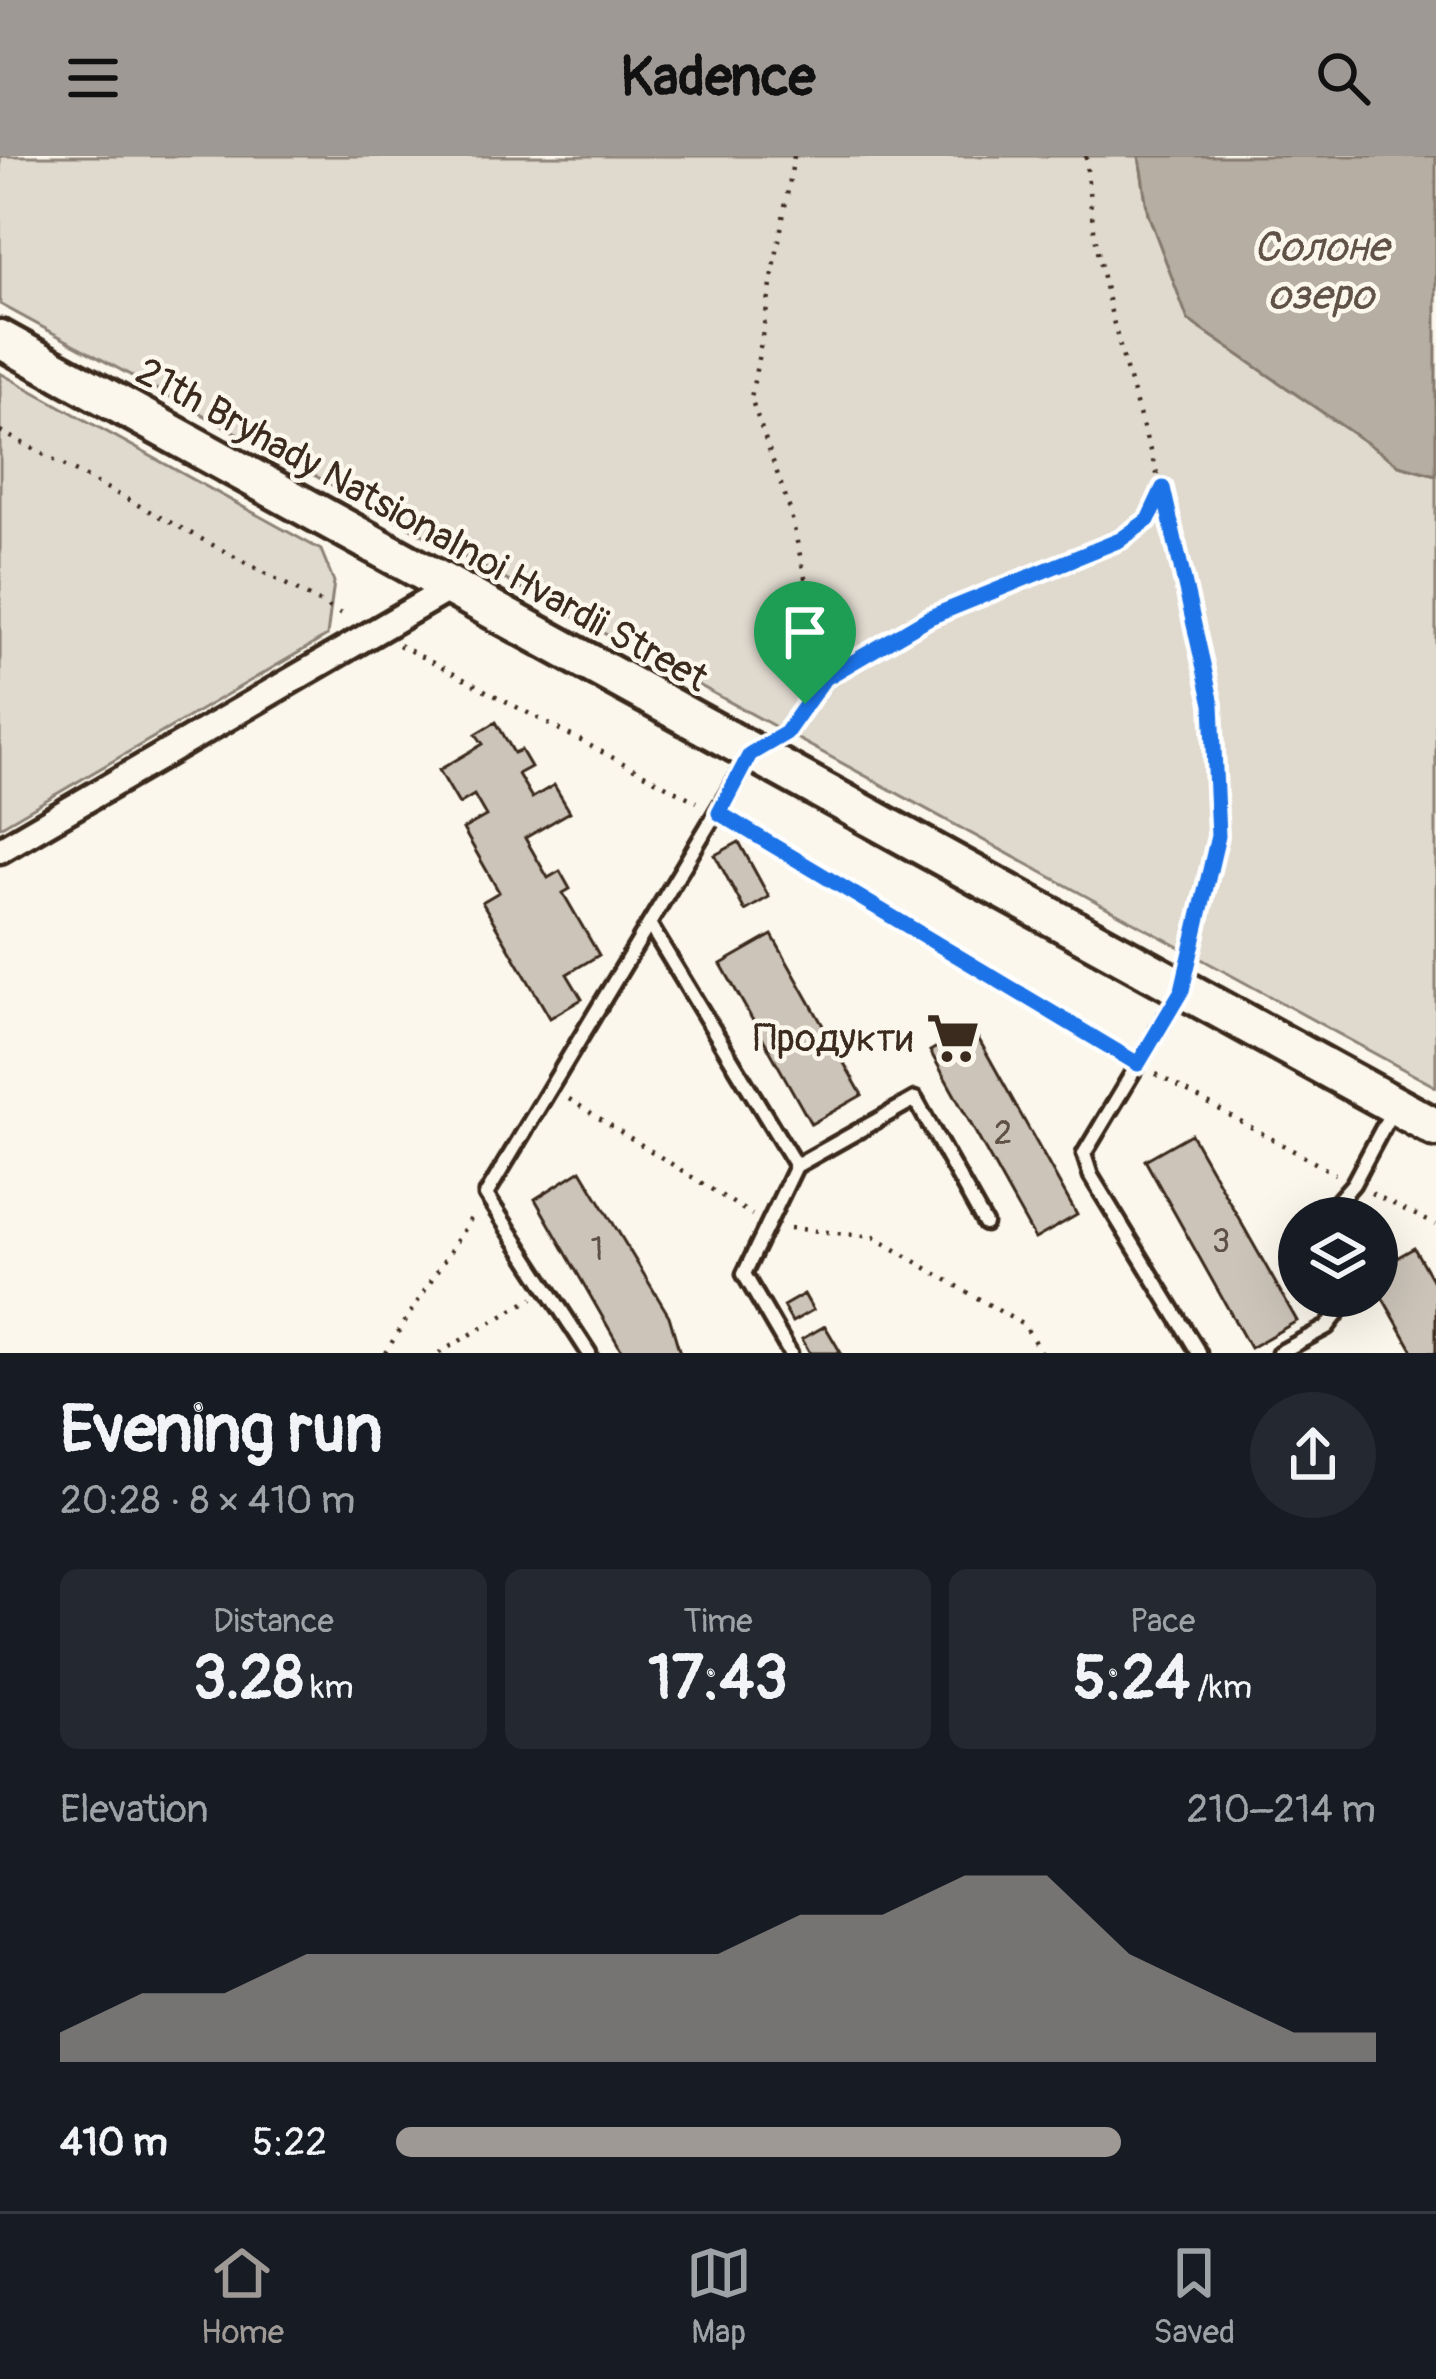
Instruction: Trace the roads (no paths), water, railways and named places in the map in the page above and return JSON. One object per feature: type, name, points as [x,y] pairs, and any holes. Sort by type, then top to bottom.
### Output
[{"type":"street","name":"21th Bryhady Natsionalnoi Hvardii Street","points":[[0,339],[1436,1128]]},
{"type":"street","points":[[0,850],[450,588]]},
{"type":"lane","points":[[589,1353],[486,1196],[651,927],[750,754]]},
{"type":"lane","points":[[651,927],[796,1166]]},
{"type":"lane","points":[[1182,990],[1084,1154],[1091,1176],[1199,1353]]},
{"type":"lane","points":[[790,1353],[744,1274],[796,1166],[914,1099],[985,1224]]},
{"type":"lane","points":[[1342,1197],[1395,1106]]},
{"type":"lane","points":[[1279,1353],[1327,1327],[1335,1317]]},
{"type":"water","name":"Солоне озеро","points":[[1139,156],[1436,156],[1436,475],[1399,465],[1188,320],[1148,214]]},
{"type":"place","name":"Продукти","points":[[953,1038]]}]
